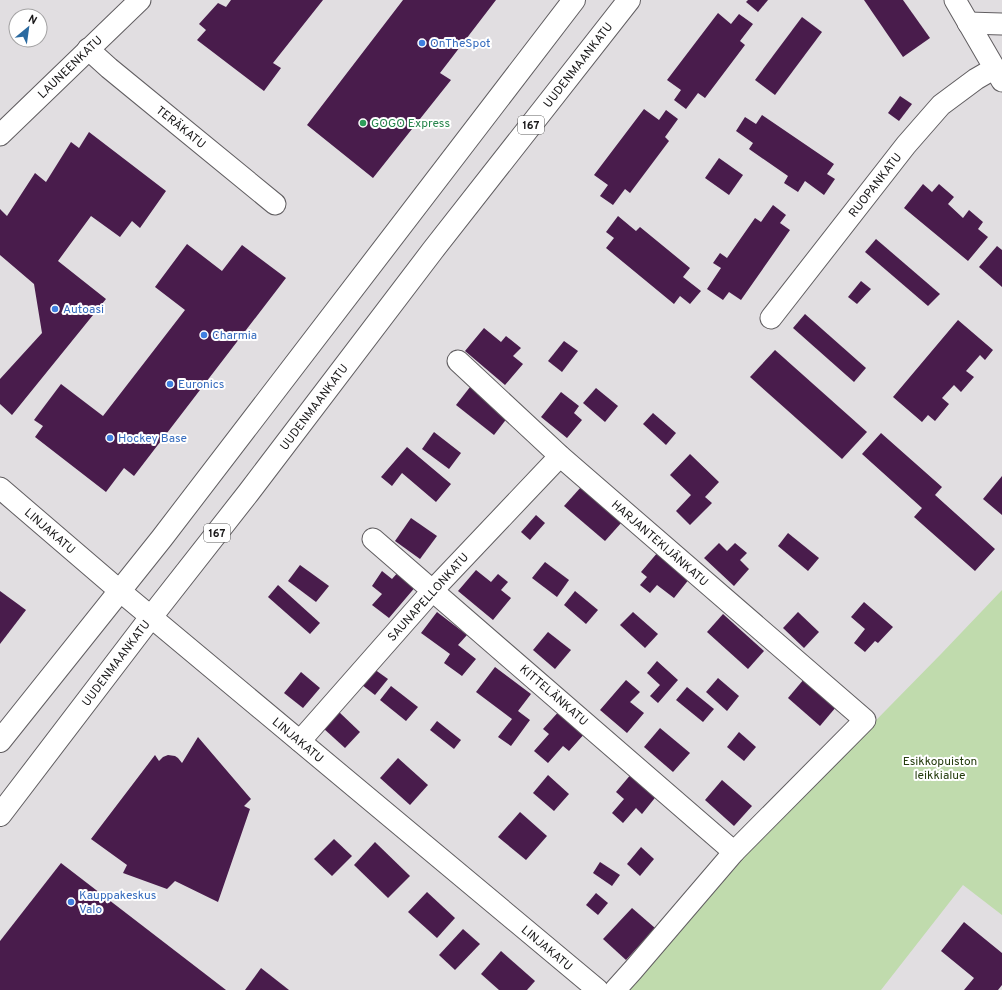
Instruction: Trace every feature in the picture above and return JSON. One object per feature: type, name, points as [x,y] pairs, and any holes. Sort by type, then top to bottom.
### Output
[{"type":"main road","points":[[0,741],[120,591],[574,0]]},
{"type":"main road","name":"UUDENMAANKATU","points":[[0,815],[433,250],[628,0]]},
{"type":"street","name":"LAUNEENKATU","points":[[0,136],[140,0]]},
{"type":"street","points":[[955,0],[998,74]]},
{"type":"street","points":[[968,23],[1002,24]]},
{"type":"street","name":"TERÄKATU","points":[[88,50],[275,204]]},
{"type":"street","name":"RUOPANKATU","points":[[771,318],[906,145],[941,104],[976,79],[998,74]]},
{"type":"street","name":"HARJANTEKIJÄNKATU","points":[[458,362],[560,456],[866,720],[734,852]]},
{"type":"street","name":"SAUNAPELLONKATU","points":[[300,742],[433,590],[560,456]]},
{"type":"street","name":"LINJAKATU","points":[[0,488],[120,591],[598,990]]},
{"type":"street","name":"KITTELÄNKATU","points":[[373,539],[734,852]]},
{"type":"street","points":[[615,990],[734,852]]},
{"type":"green space","name":"Esikkopuiston leikkialue","points":[[1002,590],[1002,915],[963,885],[881,990],[615,990],[731,868]]},
{"type":"building","points":[[231,0],[323,0],[273,63],[281,68],[264,91],[197,40],[206,30],[199,24],[218,3],[226,7]]},
{"type":"building","points":[[403,0],[496,0],[440,73],[451,80],[373,178],[307,125]]},
{"type":"building","points":[[748,0],[768,0],[758,12],[746,2]]},
{"type":"building","points":[[864,0],[903,0],[930,38],[903,57]]},
{"type":"building","points":[[718,13],[731,24],[739,14],[753,24],[740,41],[745,45],[705,98],[698,93],[686,109],[674,100],[681,90],[667,80]]},
{"type":"building","points":[[802,17],[822,32],[775,95],[755,80]]},
{"type":"building","points":[[900,96],[912,104],[899,121],[888,113]]},
{"type":"building","points":[[644,109],[659,120],[666,110],[678,119],[665,137],[669,141],[630,193],[625,189],[613,205],[600,196],[608,185],[594,175]]},
{"type":"building","points":[[762,115],[834,164],[827,174],[835,179],[824,195],[805,181],[798,192],[784,183],[788,176],[749,149],[753,143],[736,131],[745,117],[756,124]]},
{"type":"building","points":[[89,132],[166,191],[140,228],[132,221],[120,237],[91,216],[58,261],[106,299],[12,415],[0,404],[0,379],[42,333],[34,284],[0,255],[0,209],[7,216],[35,173],[46,182],[71,142],[79,148]]},
{"type":"building","points":[[719,158],[743,175],[729,195],[705,178]]},
{"type":"building","points":[[923,184],[932,192],[939,184],[954,197],[948,204],[963,218],[969,210],[983,222],[978,229],[988,237],[968,261],[904,208]]},
{"type":"building","points":[[773,205],[786,215],[780,223],[790,230],[741,300],[729,292],[723,300],[707,289],[721,268],[713,263],[720,253],[727,258],[755,218],[761,222]]},
{"type":"building","points":[[618,216],[636,231],[640,227],[690,268],[683,277],[701,291],[690,304],[680,296],[674,304],[606,248],[614,238],[606,232]]},
{"type":"building","points":[[876,239],[940,294],[928,306],[865,252]]},
{"type":"building","points":[[187,244],[222,271],[242,245],[286,278],[134,476],[124,468],[106,492],[35,437],[43,426],[34,420],[61,384],[103,416],[185,310],[155,287]]},
{"type":"building","points":[[997,246],[1002,250],[1002,287],[979,267]]},
{"type":"building","points":[[861,281],[871,289],[857,304],[848,297]]},
{"type":"building","points":[[805,314],[866,368],[854,382],[793,328]]},
{"type":"building","points":[[958,320],[993,350],[985,360],[980,355],[966,371],[974,377],[961,392],[954,385],[942,398],[949,404],[935,421],[928,415],[922,422],[893,397]]},
{"type":"building","points":[[484,328],[501,342],[506,336],[521,348],[513,356],[523,364],[505,385],[465,351]]},
{"type":"building","points":[[564,341],[578,351],[562,372],[548,361]]},
{"type":"building","points":[[775,350],[867,432],[842,459],[750,377]]},
{"type":"building","points":[[470,387],[508,417],[494,435],[456,405]]},
{"type":"building","points":[[596,388],[618,406],[605,422],[583,403]]},
{"type":"building","points":[[561,392],[579,406],[574,413],[582,420],[567,438],[541,417]]},
{"type":"building","points":[[653,413],[676,433],[666,445],[643,424]]},
{"type":"building","points":[[434,432],[461,453],[449,469],[422,449]]},
{"type":"building","points":[[881,433],[942,487],[935,495],[995,549],[975,571],[914,517],[922,508],[862,454]]},
{"type":"building","points":[[407,447],[451,484],[436,502],[402,473],[392,486],[381,477]]},
{"type":"building","points":[[690,454],[719,482],[705,497],[712,503],[690,525],[676,511],[691,495],[670,475]]},
{"type":"building","points":[[1002,476],[1002,515],[983,499]]},
{"type":"building","points":[[581,487],[622,522],[605,541],[564,506]]},
{"type":"building","points":[[536,515],[545,523],[530,540],[521,532]]},
{"type":"building","points":[[411,518],[437,536],[420,559],[395,541]]},
{"type":"building","points":[[788,533],[819,558],[808,571],[778,546]]},
{"type":"building","points":[[719,543],[727,551],[735,543],[747,553],[740,560],[749,569],[734,586],[704,558]]},
{"type":"building","points":[[658,552],[690,578],[674,598],[657,585],[650,593],[640,585],[647,577],[641,572]]},
{"type":"building","points":[[545,562],[569,580],[557,597],[532,578]]},
{"type":"building","points":[[300,565],[329,586],[316,602],[288,581]]},
{"type":"building","points":[[400,570],[417,585],[389,618],[372,605],[382,594],[372,586],[382,571],[392,579]]},
{"type":"building","points":[[476,570],[491,582],[498,574],[508,582],[501,590],[511,598],[493,620],[458,591]]},
{"type":"building","points":[[278,585],[320,623],[310,634],[268,597]]},
{"type":"building","points":[[0,591],[26,610],[0,644]]},
{"type":"building","points":[[575,591],[598,610],[586,624],[564,605]]},
{"type":"building","points":[[864,602],[893,627],[878,643],[875,641],[865,652],[854,643],[865,629],[851,617]]},
{"type":"building","points":[[437,612],[467,635],[458,645],[476,659],[462,676],[444,663],[450,654],[421,633]]},
{"type":"building","points":[[633,612],[658,634],[645,648],[620,625]]},
{"type":"building","points":[[798,612],[819,632],[804,648],[783,628]]},
{"type":"building","points":[[723,614],[764,651],[748,669],[707,632]]},
{"type":"building","points":[[548,632],[571,650],[555,669],[533,650]]},
{"type":"building","points":[[657,661],[678,680],[658,703],[650,696],[660,685],[647,673]]},
{"type":"building","points":[[495,667],[531,694],[518,711],[530,720],[511,746],[498,737],[512,719],[476,692]]},
{"type":"building","points":[[374,669],[388,679],[375,695],[362,685]]},
{"type":"building","points":[[301,672],[320,688],[303,708],[284,693]]},
{"type":"building","points":[[718,678],[739,696],[727,711],[706,692]]},
{"type":"building","points":[[804,679],[836,707],[820,726],[788,698]]},
{"type":"building","points":[[626,680],[640,692],[630,702],[644,713],[627,733],[600,710]]},
{"type":"building","points":[[391,686],[418,707],[406,721],[380,700]]},
{"type":"building","points":[[687,687],[714,709],[703,722],[676,700]]},
{"type":"building","points":[[561,709],[586,732],[569,751],[563,746],[548,763],[534,751],[549,734],[543,729]]},
{"type":"building","points":[[338,711],[360,732],[345,748],[323,728]]},
{"type":"building","points":[[437,721],[461,740],[454,749],[430,730]]},
{"type":"building","points":[[660,728],[690,753],[673,772],[644,747]]},
{"type":"building","points":[[739,732],[756,747],[744,761],[727,747]]},
{"type":"building","points":[[198,737],[251,799],[244,806],[250,809],[218,902],[175,881],[167,889],[123,873],[127,865],[91,839],[155,755],[159,761],[168,755],[175,756],[182,763]]},
{"type":"building","points":[[398,758],[428,785],[410,805],[380,778]]},
{"type":"building","points":[[632,773],[658,794],[642,814],[636,808],[623,823],[612,813],[624,799],[616,792]]},
{"type":"building","points":[[548,775],[569,794],[554,811],[533,793]]},
{"type":"building","points":[[722,780],[752,806],[734,826],[705,800]]},
{"type":"building","points":[[520,812],[547,836],[526,860],[498,837]]},
{"type":"building","points":[[334,839],[352,856],[332,876],[314,859]]},
{"type":"building","points":[[375,842],[410,876],[388,898],[354,865]]},
{"type":"building","points":[[641,847],[654,859],[640,876],[627,864]]},
{"type":"building","points":[[600,862],[620,875],[612,886],[593,873]]},
{"type":"building","name":"Kauppakeskus Valo","points":[[61,863],[226,990],[0,990],[0,941]]},
{"type":"building","points":[[427,892],[455,918],[437,938],[408,912]]},
{"type":"building","points":[[596,893],[608,903],[598,915],[586,905]]},
{"type":"building","points":[[632,908],[655,928],[626,960],[603,939]]},
{"type":"building","points":[[964,922],[1002,953],[1002,985],[998,990],[964,990],[974,978],[941,951]]},
{"type":"building","points":[[463,929],[480,944],[455,970],[439,955]]},
{"type":"building","points":[[501,951],[535,981],[527,990],[499,990],[481,974]]},
{"type":"building","points":[[261,968],[289,990],[245,990]]},
{"type":"place","name":"OnTheSpot","points":[[422,43]]},
{"type":"place","name":"GOGO Express","points":[[363,123]]},
{"type":"place","name":"Autoasi","points":[[55,309]]},
{"type":"place","name":"Charmia","points":[[204,335]]},
{"type":"place","name":"Euronics","points":[[170,384]]},
{"type":"place","name":"Hockey Base","points":[[110,438]]},
{"type":"place","name":"Kauppakeskus Valo","points":[[71,902]]}]
